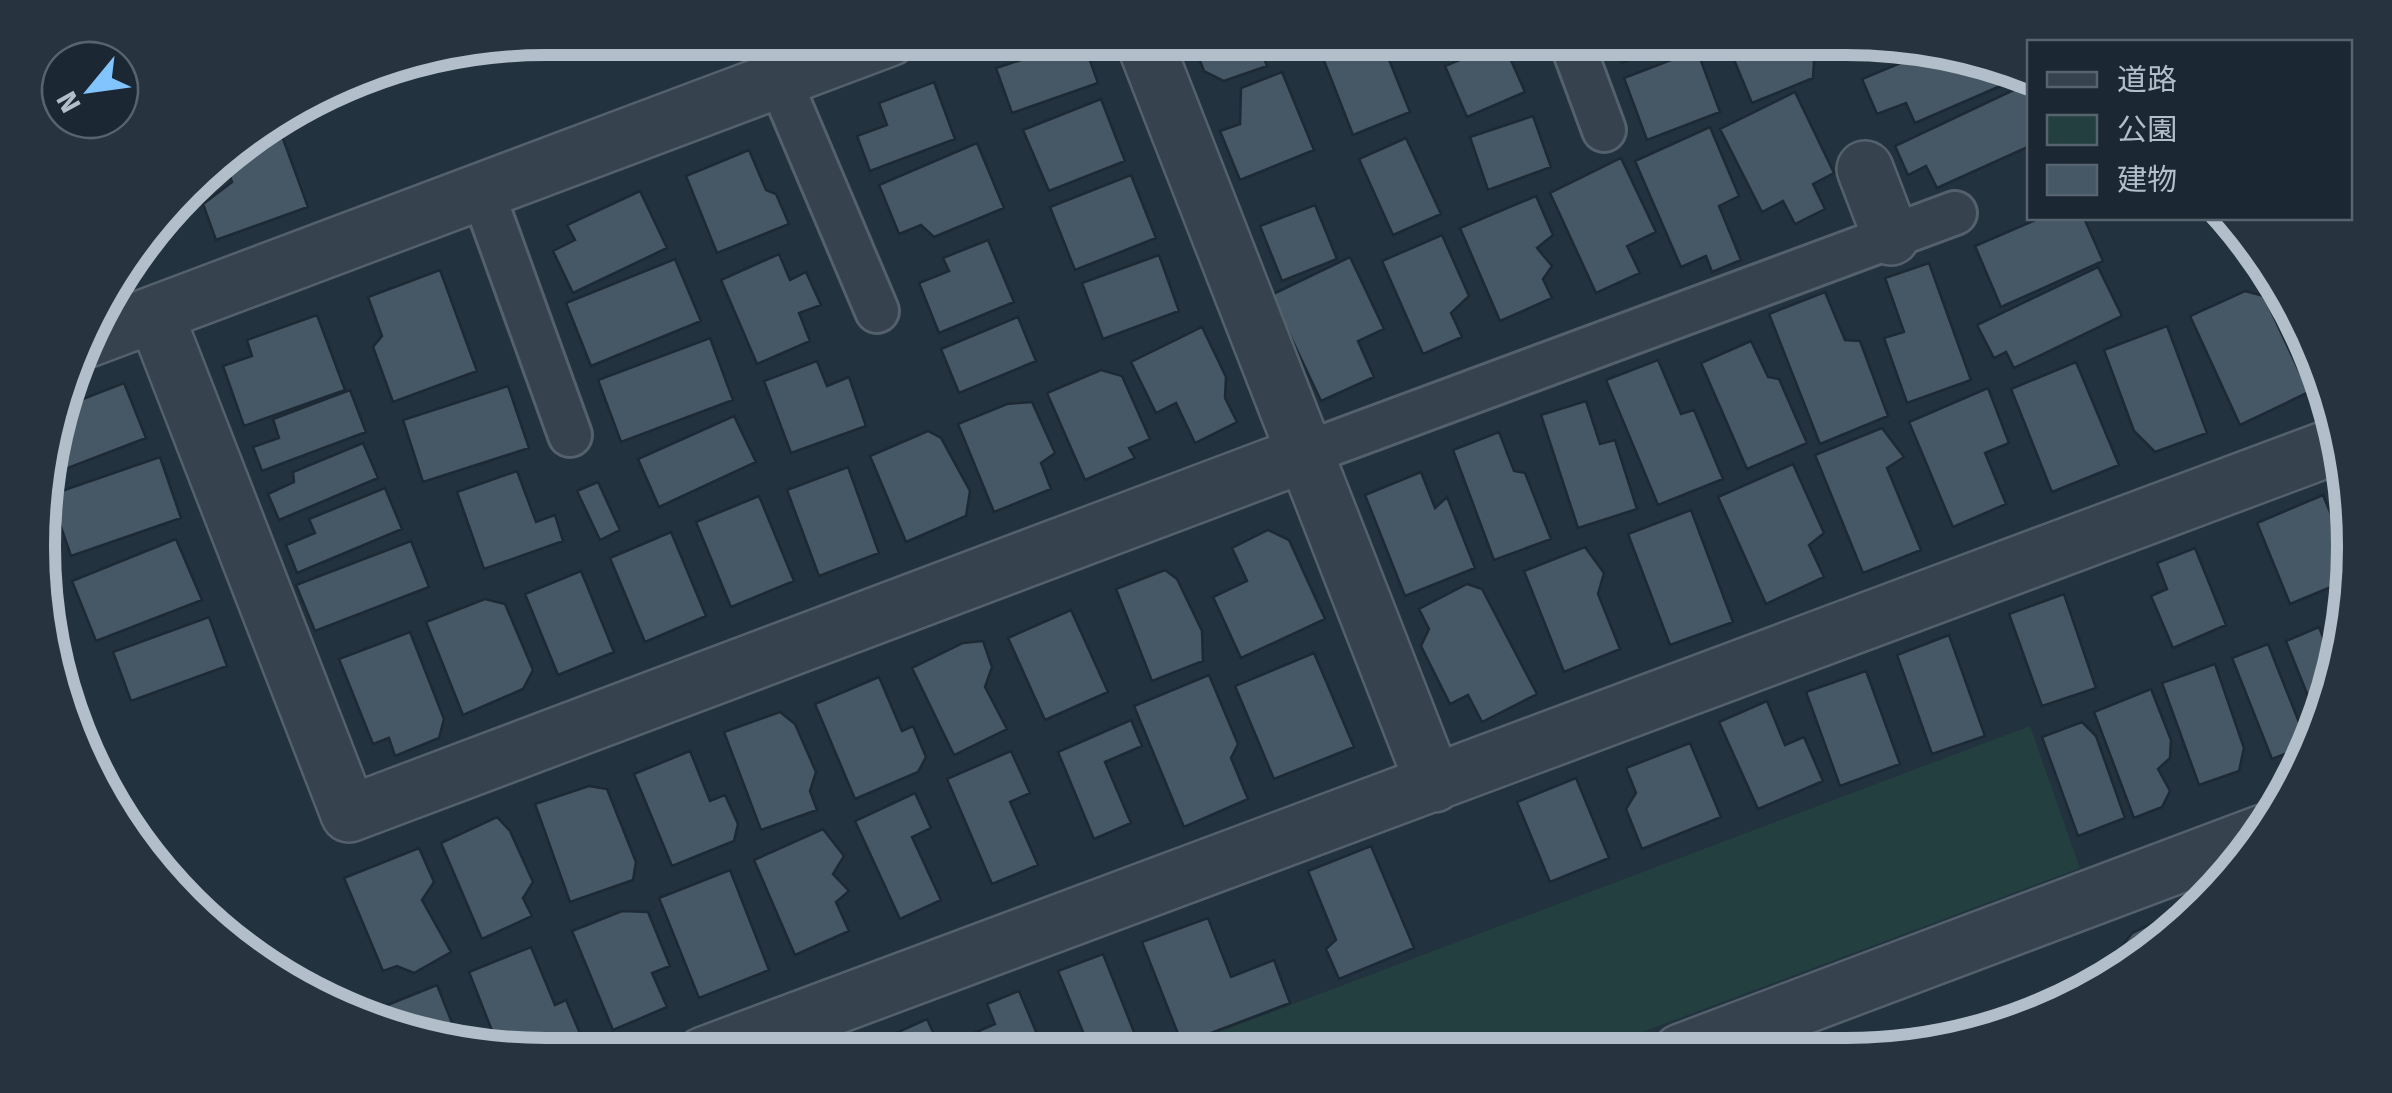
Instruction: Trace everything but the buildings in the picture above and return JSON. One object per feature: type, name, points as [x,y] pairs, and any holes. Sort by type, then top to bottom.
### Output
[{"type":"street","points":[[104,333],[843,55]]},
{"type":"street","points":[[1150,55],[1434,784]]},
{"type":"street","points":[[1864,169],[1891,237]]},
{"type":"street","points":[[155,314],[349,814],[1307,454]]},
{"type":"street","points":[[750,1038],[2327,448]]},
{"type":"street","points":[[1721,1038],[2228,854]]},
{"type":"lane","points":[[1576,55],[1604,130]]},
{"type":"lane","points":[[778,79],[877,311]]},
{"type":"lane","points":[[482,191],[570,435]]},
{"type":"lane","points":[[1307,454],[1955,214]]},
{"type":"green space","points":[[2030,726],[2080,868],[1626,1038],[1203,1038]]}]
